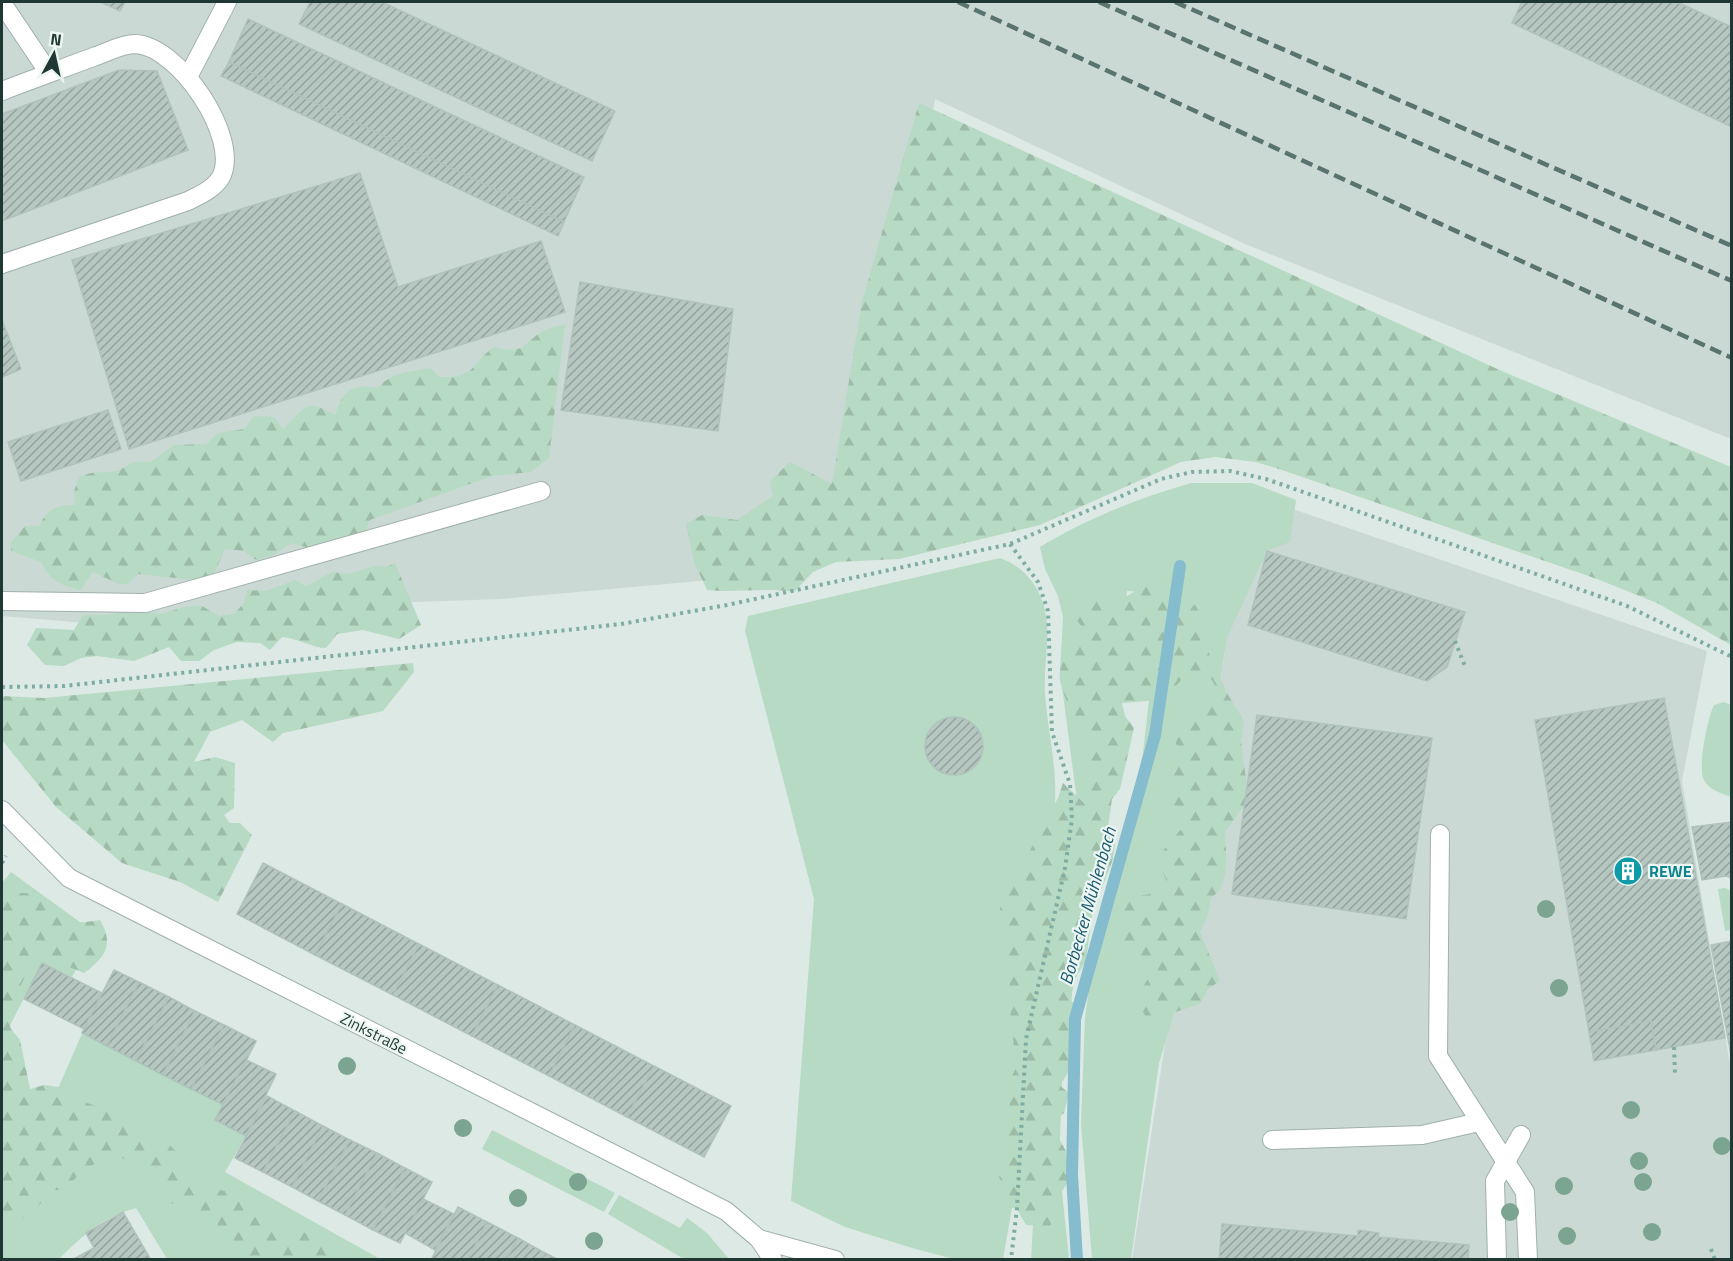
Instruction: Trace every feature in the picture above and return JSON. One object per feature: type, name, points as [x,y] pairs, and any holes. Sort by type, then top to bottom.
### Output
[{"type":"street","points":[[188,77],[227,2]]},
{"type":"street","points":[[2,3],[49,73]]},
{"type":"street","points":[[2,91],[134,44],[148,46],[166,55],[188,77],[206,104],[223,148],[222,175],[216,184],[188,201],[2,264]]},
{"type":"street","points":[[2,601],[145,603],[541,491]]},
{"type":"street","name":"Zinkstraße","points":[[2,810],[69,878],[726,1211],[759,1239],[773,1260]]},
{"type":"street","points":[[1440,834],[1438,1056],[1525,1192],[1527,1260]]},
{"type":"street","points":[[1272,1140],[1422,1135],[1479,1122]]},
{"type":"street","points":[[1497,1260],[1495,1181],[1521,1135]]},
{"type":"street","name":"Zinkstraße","points":[[759,1239],[835,1260]]},
{"type":"path","points":[[2,687],[64,686],[136,679],[621,624],[727,605],[1010,544],[1161,479],[1192,472],[1230,471],[1266,479],[1627,606],[1731,657]]},
{"type":"path","points":[[1010,544],[1038,582],[1048,610],[1052,732],[1070,784],[1072,819],[1065,868],[1026,1039],[1017,1208],[1011,1260]]},
{"type":"path","points":[[1455,641],[1466,669]]},
{"type":"path","points":[[1674,1047],[1675,1075]]},
{"type":"path","points":[[1711,1249],[1715,1260]]},
{"type":"shaded area","points":[[2,2],[1731,2],[1731,439],[1245,244],[935,99],[919,202],[840,541],[711,580],[501,599],[360,604],[180,631],[2,616]]},
{"type":"shaded area","points":[[1249,494],[1707,651],[1682,781],[1731,1070],[1731,1259],[1132,1260]]},
{"type":"green space","points":[[919,103],[1504,372],[1731,467],[1731,645],[1657,603],[1597,579],[1282,470],[1256,462],[1215,457],[1181,462],[1040,525],[899,559],[836,562],[813,572],[794,592],[707,590],[694,562],[686,524],[702,515],[737,520],[773,496],[770,481],[790,462],[832,484],[862,302]]},
{"type":"green space","points":[[565,325],[549,458],[531,472],[492,476],[370,520],[365,534],[332,540],[316,550],[291,543],[273,555],[256,560],[244,551],[225,549],[214,574],[195,580],[138,574],[128,584],[119,584],[93,572],[80,590],[56,581],[48,574],[41,562],[11,551],[11,542],[25,526],[39,526],[53,509],[75,505],[74,491],[79,477],[91,473],[118,471],[133,462],[151,462],[174,445],[206,444],[218,433],[244,429],[254,416],[274,417],[283,429],[306,407],[317,407],[335,415],[345,394],[355,388],[378,388],[395,376],[430,368],[439,377],[460,375],[471,370],[494,347],[513,350],[524,346],[546,330]]},
{"type":"green space","points":[[1191,483],[1252,483],[1296,500],[1290,542],[1267,551],[1227,638],[1216,707],[1205,891],[1199,932],[1159,1063],[1131,1259],[1092,1259],[1081,1124],[1085,1018],[1091,974],[1113,894],[1143,753],[1161,593],[1127,591],[1105,807],[1076,966],[1063,1059],[1059,1163],[1069,1259],[1031,1260],[1036,1173],[1078,809],[1060,671],[1063,617],[1058,596],[1045,569],[1040,547],[1113,510]]},
{"type":"green space","points":[[1000,558],[1016,566],[1029,578],[1043,602],[1047,621],[1045,694],[1054,762],[1055,804],[1017,1208],[1012,1208],[1003,1259],[954,1259],[845,1227],[791,1201],[814,899],[745,631],[748,616]]},
{"type":"green space","points":[[395,563],[421,625],[399,639],[363,630],[337,634],[326,648],[282,637],[270,650],[260,643],[237,642],[214,650],[199,661],[181,661],[169,647],[134,661],[97,656],[81,658],[64,666],[45,665],[27,645],[36,628],[74,630],[83,615],[107,615],[134,609],[160,614],[185,607],[202,606],[219,616],[234,614],[244,603],[247,590],[266,591],[295,580],[306,586],[332,572],[348,574]]},
{"type":"green space","points":[[1147,584],[1182,597],[1196,606],[1208,632],[1207,649],[1227,693],[1244,721],[1241,741],[1247,787],[1244,806],[1225,832],[1226,868],[1222,885],[1211,898],[1208,915],[1200,932],[1220,981],[1208,989],[1200,1004],[1157,1018],[1146,1017],[1141,1008],[1139,993],[1151,974],[1120,947],[1117,932],[1124,910],[1132,897],[1150,894],[1168,884],[1162,870],[1162,852],[1182,828],[1167,779],[1172,760],[1181,750],[1176,744],[1177,722],[1213,701],[1215,685],[1210,677],[1181,680],[1169,694],[1147,701],[1122,703],[1125,716],[1134,728],[1120,789],[1112,799],[1108,827],[1115,845],[1112,862],[1092,914],[1086,961],[1066,993],[1077,1009],[1079,1038],[1074,1060],[1059,1085],[1069,1093],[1064,1113],[1050,1123],[1066,1151],[1068,1182],[1056,1200],[1057,1215],[1050,1226],[1026,1225],[999,1177],[1009,1164],[1002,1139],[1009,1132],[1008,1101],[1005,1090],[1016,1068],[1000,906],[1058,798],[1063,783],[1087,806],[1085,787],[1091,767],[1090,753],[1060,681],[1061,666],[1087,634],[1075,618],[1088,597],[1122,599]]},
{"type":"green space","points":[[413,663],[414,672],[383,711],[283,733],[273,742],[242,720],[210,732],[194,762],[215,757],[235,763],[234,808],[224,815],[230,823],[240,823],[252,835],[218,902],[180,882],[122,863],[56,807],[2,740],[2,696],[44,698]]},
{"type":"green space","points":[[1724,702],[1731,705],[1731,797],[1709,786],[1702,774],[1704,742],[1712,711],[1714,705]]},
{"type":"green space","points":[[11,872],[95,933],[72,977],[42,963],[2,1041],[2,883]]},
{"type":"green space","points":[[1725,888],[1732,891],[1731,930],[1725,931],[1718,889]]},
{"type":"green space","points":[[8,894],[42,895],[61,916],[72,922],[100,920],[107,943],[102,956],[84,973],[43,956],[29,967],[7,1017],[11,1029],[20,1040],[30,1089],[44,1085],[65,1088],[68,1102],[83,1102],[98,1107],[143,1135],[164,1140],[178,1153],[178,1174],[201,1192],[218,1190],[240,1193],[268,1226],[312,1234],[317,1242],[342,1259],[251,1259],[209,1224],[198,1210],[184,1202],[169,1204],[145,1174],[114,1153],[82,1171],[65,1190],[50,1190],[29,1214],[2,1229],[2,899]]},
{"type":"green space","points":[[84,1029],[224,1105],[215,1120],[246,1136],[225,1172],[380,1259],[167,1259],[136,1208],[103,1222],[59,1259],[2,1260],[2,1077],[53,1100]]},
{"type":"green space","points":[[492,1130],[615,1193],[604,1212],[482,1149]]},
{"type":"green space","points":[[619,1195],[680,1228],[687,1218],[707,1233],[729,1259],[684,1259],[608,1214]]},
{"type":"building","points":[[101,2],[125,2],[120,11]]},
{"type":"building","points":[[310,2],[382,2],[615,111],[592,161],[299,24]]},
{"type":"building","points":[[1522,2],[1677,2],[1732,27],[1732,127],[1512,23]]},
{"type":"building","points":[[248,19],[584,177],[564,222],[229,62]]},
{"type":"building","points":[[229,62],[564,222],[558,236],[221,76]]},
{"type":"building","points":[[119,70],[157,71],[188,150],[2,221],[2,114]]},
{"type":"building","points":[[360,173],[398,287],[541,241],[565,312],[129,449],[72,260]]},
{"type":"building","points":[[580,282],[733,309],[718,431],[561,410]]},
{"type":"building","points":[[2,320],[21,369],[2,377]]},
{"type":"building","points":[[108,410],[121,449],[21,481],[8,442]]},
{"type":"building","points":[[1267,551],[1465,612],[1447,667],[1427,681],[1248,625]]},
{"type":"building","name":"REWE","points":[[1664,698],[1725,1038],[1656,1050],[1651,1021],[1589,1032],[1535,720]]},
{"type":"building","points":[[1257,715],[1432,738],[1406,919],[1232,894]]},
{"type":"building","points":[[948,717],[960,717],[975,725],[983,740],[983,752],[975,767],[960,775],[948,775],[933,767],[925,752],[925,740],[933,725]]},
{"type":"building","points":[[1732,822],[1732,878],[1726,876],[1702,880],[1692,827]]},
{"type":"building","points":[[263,863],[342,904],[315,955],[237,914]]},
{"type":"building","points":[[342,904],[419,944],[393,995],[315,955]]},
{"type":"building","points":[[1732,941],[1732,1061],[1711,945]]},
{"type":"building","points":[[419,944],[498,985],[472,1036],[393,995]]},
{"type":"building","points":[[42,963],[102,993],[84,1029],[24,999]]},
{"type":"building","points":[[114,970],[139,982],[107,1046],[82,1033]]},
{"type":"building","points":[[139,982],[169,997],[136,1061],[107,1046]]},
{"type":"building","points":[[498,985],[575,1025],[549,1076],[472,1036]]},
{"type":"building","points":[[169,997],[195,1011],[163,1075],[136,1061]]},
{"type":"building","points":[[195,1011],[224,1025],[191,1089],[163,1075]]},
{"type":"building","points":[[1651,1021],[1656,1050],[1594,1061],[1589,1032]]},
{"type":"building","points":[[224,1025],[256,1041],[224,1105],[191,1089]]},
{"type":"building","points":[[575,1025],[654,1066],[627,1117],[549,1076]]},
{"type":"building","points":[[246,1060],[276,1074],[246,1136],[215,1120]]},
{"type":"building","points":[[654,1066],[731,1106],[704,1157],[627,1117]]},
{"type":"building","points":[[267,1096],[295,1111],[263,1172],[235,1158]]},
{"type":"building","points":[[295,1111],[323,1126],[292,1187],[263,1172]]},
{"type":"building","points":[[323,1126],[350,1140],[318,1201],[292,1187]]},
{"type":"building","points":[[350,1140],[377,1153],[345,1215],[318,1201]]},
{"type":"building","points":[[377,1153],[405,1168],[373,1230],[345,1215]]},
{"type":"building","points":[[405,1168],[432,1182],[400,1243],[373,1230]]},
{"type":"building","points":[[423,1199],[454,1214],[435,1250],[405,1233]]},
{"type":"building","points":[[458,1207],[487,1222],[468,1260],[431,1260]]},
{"type":"building","points":[[123,1212],[151,1260],[72,1260],[94,1248],[86,1233]]},
{"type":"building","points":[[487,1222],[518,1238],[506,1260],[468,1260]]},
{"type":"building","points":[[1222,1224],[1358,1236],[1358,1230],[1379,1233],[1378,1237],[1469,1245],[1468,1260],[1219,1260]]},
{"type":"building","points":[[518,1238],[545,1253],[542,1260],[506,1260]]},
{"type":"building","points":[[545,1253],[559,1260],[542,1260]]},
{"type":"waterway","name":"Borbecker Mühlenbach","points":[[1077,1260],[1072,1175],[1075,1019],[1155,735],[1180,566]]},
{"type":"railway","points":[[958,2],[1732,358]]},
{"type":"railway","points":[[1099,2],[1732,281]]},
{"type":"railway","points":[[1175,2],[1732,246]]},
{"type":"place","name":"REWE","points":[[1628,871]]}]
